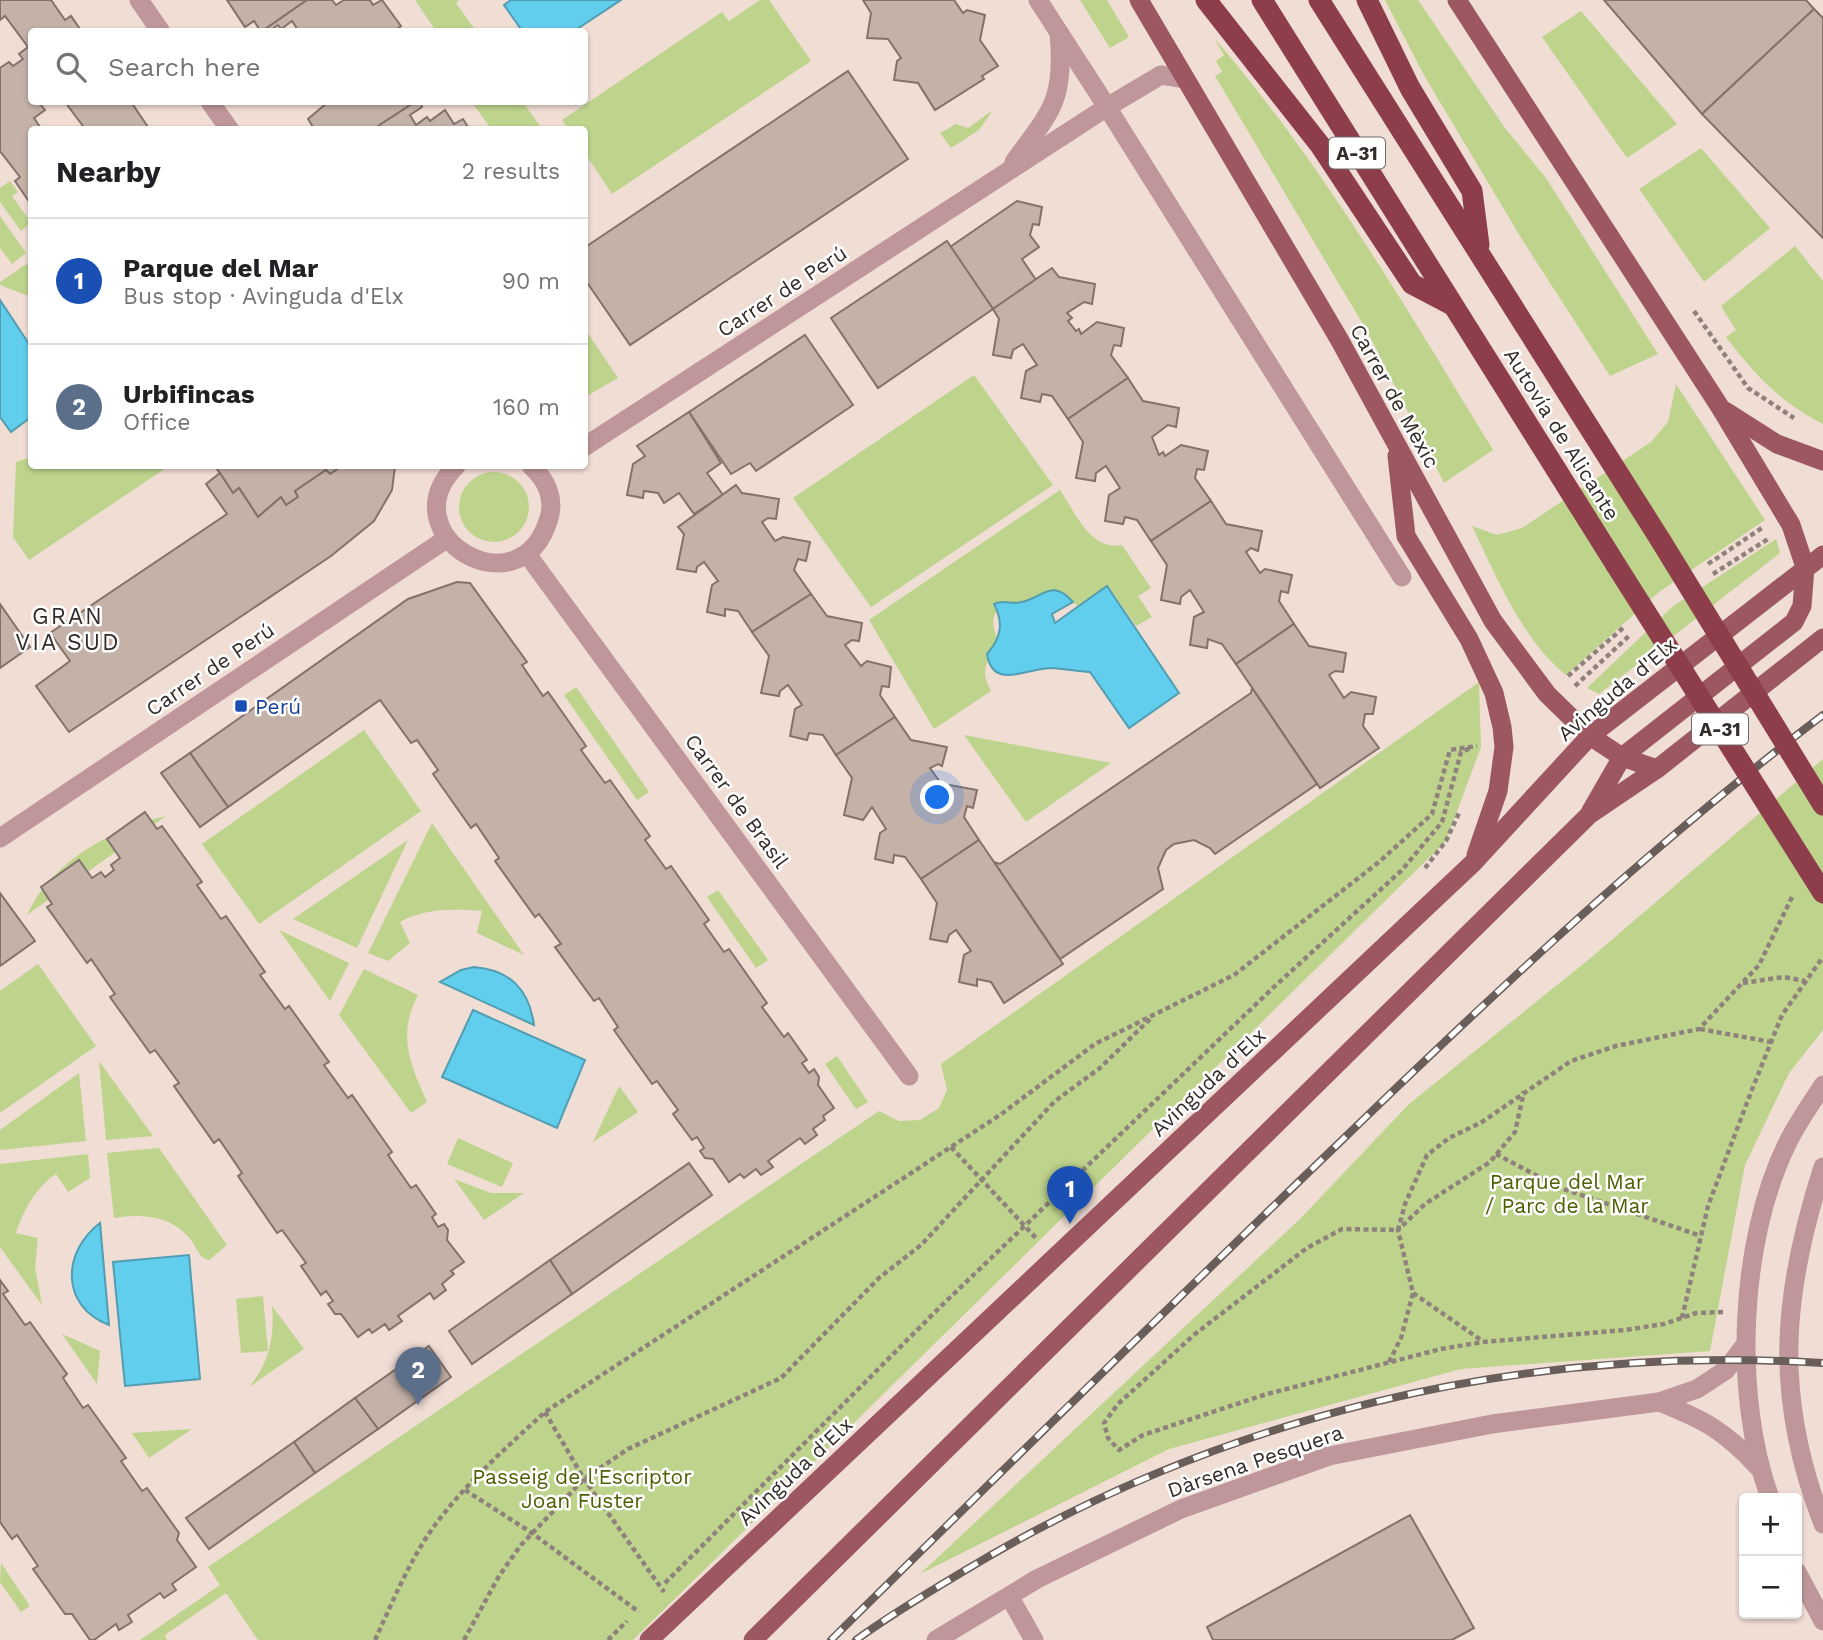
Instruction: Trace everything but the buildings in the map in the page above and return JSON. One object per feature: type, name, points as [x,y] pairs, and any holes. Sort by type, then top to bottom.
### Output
[{"type":"highway","points":[[1206,0],[1320,145],[1412,285],[1452,305]]},
{"type":"highway","name":"Autovía de Alicante","points":[[1262,0],[1530,431],[1823,893]]},
{"type":"highway","name":"Autovía de Alicante","points":[[1319,0],[1480,251],[1823,805]]},
{"type":"highway","points":[[1367,0],[1410,88],[1472,191],[1480,251]]},
{"type":"main road","name":"Carrer de Mèxic","points":[[1139,0],[1339,339],[1493,621],[1556,704],[1590,736],[1622,757],[1657,769]]},
{"type":"main road","points":[[1457,0],[1720,407],[1791,525],[1805,567],[1802,607],[1794,622],[1622,757],[1588,815]]},
{"type":"main road","points":[[1720,407],[1777,444],[1823,461]]},
{"type":"main road","points":[[1397,448],[1406,536],[1469,639],[1494,693],[1504,747],[1498,791],[1473,863]]},
{"type":"main road","name":"Avinguda d'Elx","points":[[649,1640],[1473,863],[1590,736],[1823,555]]},
{"type":"main road","points":[[752,1640],[1588,815],[1657,769],[1823,638]]},
{"type":"street","points":[[139,0],[158,28]]},
{"type":"street","points":[[1038,0],[1402,577]]},
{"type":"street","name":"Carrer de Perú","points":[[1005,174],[1050,114],[1058,95],[1062,65],[1059,33]]},
{"type":"street","name":"Carrer de Perú","points":[[588,444],[1107,107],[1161,75],[1186,79]]},
{"type":"street","points":[[212,105],[227,126]]},
{"type":"street","points":[[453,469],[447,474],[437,500],[438,518],[446,538],[460,554],[488,564],[515,561],[527,554],[545,534],[551,511],[543,469]]},
{"type":"street","name":"Carrer de Perú","points":[[0,838],[446,538]]},
{"type":"street","name":"Carrer de Brasil","points":[[527,554],[909,1076]]},
{"type":"street","points":[[1768,1493],[1759,1468],[1745,1345],[1748,1311],[1759,1232],[1770,1187],[1787,1144],[1823,1085]]},
{"type":"street","points":[[1823,1167],[1808,1215],[1791,1289],[1787,1361],[1797,1440],[1823,1524]]},
{"type":"street","name":"Dàrsena Pesquera","points":[[936,1640],[1009,1596],[1181,1509],[1329,1456],[1492,1424],[1659,1402],[1697,1389],[1726,1370],[1745,1345]]},
{"type":"street","name":"Dàrsena Pesquera","points":[[1659,1402],[1706,1421],[1736,1443],[1759,1468]]},
{"type":"street","points":[[1802,1581],[1823,1621]]},
{"type":"street","points":[[1009,1596],[1034,1640]]},
{"type":"path","points":[[1692,309],[1748,388],[1801,422]]},
{"type":"path","points":[[1711,575],[1791,525]]},
{"type":"path","points":[[1556,704],[1635,631]]},
{"type":"path","points":[[375,1640],[435,1525],[466,1490],[545,1412],[1000,1115],[1094,1044],[1234,975],[1379,862],[1432,814],[1450,750],[1477,746],[1504,747]]},
{"type":"path","points":[[653,1595],[1024,1226],[1275,986],[1402,870],[1442,822],[1461,752],[1477,746]]},
{"type":"path","points":[[1699,1029],[1759,965],[1787,903],[1796,893]]},
{"type":"path","points":[[1682,1318],[1713,1194],[1771,1042],[1782,1015],[1823,957]]},
{"type":"path","points":[[1741,984],[1784,977],[1805,981]]},
{"type":"path","points":[[464,1640],[499,1576],[533,1533],[584,1479],[639,1443],[780,1378],[879,1278],[921,1245],[980,1179],[1021,1141],[1055,1101],[1100,1068],[1153,1016]]},
{"type":"path","points":[[1388,1363],[1401,1338],[1413,1293],[1398,1230],[1405,1204],[1427,1155],[1449,1138],[1482,1122],[1571,1061],[1616,1046],[1699,1029],[1723,1031],[1771,1042]]},
{"type":"path","points":[[1524,1091],[1515,1132],[1490,1162],[1425,1204],[1398,1230],[1342,1229],[1307,1248],[1195,1334],[1139,1384],[1104,1423],[1108,1438],[1119,1450],[1143,1435],[1267,1394],[1440,1349],[1483,1342],[1594,1334],[1664,1324],[1696,1313],[1748,1311]]},
{"type":"path","points":[[951,1147],[1041,1243]]},
{"type":"path","points":[[1496,1154],[1558,1187],[1701,1236]]},
{"type":"path","points":[[1413,1293],[1469,1336],[1483,1342]]},
{"type":"path","points":[[545,1412],[584,1479],[666,1595]]},
{"type":"path","points":[[466,1490],[533,1533],[644,1616]]},
{"type":"path","points":[[608,1640],[645,1603]]},
{"type":"green space","points":[[415,0],[459,0],[456,3],[474,28],[434,28]]},
{"type":"green space","points":[[760,0],[769,0],[811,61],[612,194],[588,158],[588,126],[566,126],[562,120],[588,105],[722,12],[729,21]]},
{"type":"green space","points":[[1080,0],[1107,0],[1129,37],[1110,48]]},
{"type":"green space","points":[[1385,0],[1418,0],[1505,128],[1546,178],[1658,354],[1610,376],[1523,241],[1425,77]]},
{"type":"green space","points":[[1581,11],[1677,124],[1627,158],[1542,37]]},
{"type":"green space","points":[[1214,38],[1254,86],[1327,186],[1395,290],[1493,450],[1444,483],[1367,331],[1215,76],[1222,72],[1216,61],[1224,55]]},
{"type":"green space","points":[[474,105],[525,105],[540,126],[489,126]]},
{"type":"green space","points":[[993,110],[979,130],[951,148],[940,133],[956,124],[968,128]]},
{"type":"green space","points":[[1701,148],[1770,228],[1704,282],[1639,189]]},
{"type":"green space","points":[[10,181],[18,192],[12,196],[28,219],[28,225],[21,231],[0,202],[0,188]]},
{"type":"green space","points":[[0,216],[26,253],[12,264],[0,248]]},
{"type":"green space","points":[[1795,246],[1823,281],[1823,424],[1781,397],[1747,363],[1726,337],[1736,330],[1721,306]]},
{"type":"green space","points":[[28,263],[28,296],[0,285],[0,282]]},
{"type":"green space","points":[[588,333],[618,378],[588,395]]},
{"type":"green space","points":[[974,375],[1053,485],[871,607],[793,498]]},
{"type":"green space","points":[[1676,384],[1765,520],[1659,592],[1566,675],[1550,661],[1523,626],[1472,526],[1497,535],[1522,528],[1651,442],[1668,422]]},
{"type":"green space","points":[[28,458],[28,469],[165,469],[29,560],[13,537],[16,462]]},
{"type":"green space","points":[[494,472],[519,482],[529,507],[519,532],[494,542],[469,532],[459,507],[469,482]]},
{"type":"green space","points":[[1060,490],[1078,519],[1093,536],[1101,542],[1122,545],[1151,588],[1138,596],[1152,617],[1136,626],[1113,593],[1084,611],[1069,599],[1001,607],[993,619],[999,642],[985,671],[991,691],[934,729],[869,620]]},
{"type":"green space","points":[[1776,539],[1780,553],[1599,694],[1587,688],[1672,607]]},
{"type":"green space","name":"Passeig de l'Escriptor Joan Fuster","points":[[1479,682],[1481,747],[1446,841],[633,1640],[258,1640],[226,1593],[165,1635],[167,1640],[140,1640],[220,1585],[208,1567],[879,1111],[899,1121],[920,1120],[939,1108],[947,1090],[941,1064]]},
{"type":"green space","points":[[576,687],[649,792],[637,800],[564,695]]},
{"type":"green space","points":[[364,730],[421,811],[259,924],[202,844]]},
{"type":"green space","points":[[964,735],[1111,763],[1026,822]]},
{"type":"green space","name":"Parque del Mar / Parc de la Mar","points":[[1823,759],[1823,1030],[1789,1073],[1745,1165],[1710,1351],[1461,1369],[1169,1449],[920,1574],[1300,1219],[1409,1104],[1587,961]]},
{"type":"green space","points":[[166,816],[27,915],[37,896],[51,879],[85,851],[125,829]]},
{"type":"green space","points":[[432,823],[524,955],[477,933],[482,911],[461,910],[430,912],[400,922],[410,943],[388,961],[368,953]]},
{"type":"green space","points":[[408,840],[357,948],[293,919]]},
{"type":"green space","points":[[718,890],[768,960],[756,968],[707,897]]},
{"type":"green space","points":[[279,930],[349,963],[330,1001]]},
{"type":"green space","points":[[38,964],[96,1046],[0,1113],[0,991]]},
{"type":"green space","points":[[364,969],[418,995],[408,1023],[408,1049],[415,1075],[427,1102],[411,1113],[339,1015]]},
{"type":"green space","points":[[837,1056],[868,1102],[856,1109],[825,1064]]},
{"type":"green space","points":[[99,1061],[153,1136],[106,1140]]},
{"type":"green space","points":[[79,1073],[86,1141],[0,1150],[0,1130]]},
{"type":"green space","points":[[619,1086],[638,1112],[593,1142]]},
{"type":"green space","points":[[458,1138],[513,1163],[502,1187],[447,1164]]},
{"type":"green space","points":[[159,1148],[227,1245],[209,1260],[200,1255],[184,1232],[166,1221],[146,1216],[114,1218],[107,1153]]},
{"type":"green space","points":[[88,1154],[90,1178],[68,1192],[56,1174],[49,1179],[31,1200],[16,1233],[38,1238],[35,1267],[42,1305],[0,1247],[0,1164]]},
{"type":"green space","points":[[454,1179],[491,1193],[524,1193],[484,1220]]},
{"type":"green space","points":[[263,1296],[268,1351],[241,1353],[236,1299]]},
{"type":"green space","points":[[272,1306],[304,1349],[249,1387],[261,1369],[269,1349]]},
{"type":"green space","points":[[62,1334],[100,1351],[97,1384]]},
{"type":"green space","points":[[192,1429],[149,1458],[132,1433]]},
{"type":"green space","points":[[1,1563],[30,1606],[21,1612],[0,1582]]},
{"type":"water","points":[[511,0],[621,0],[579,28],[520,28],[504,5]]},
{"type":"water","points":[[0,300],[28,342],[28,419],[11,432],[0,417]]},
{"type":"water","points":[[1107,586],[1179,693],[1129,728],[1090,672],[1051,668],[1004,675],[996,672],[990,665],[987,654],[1000,630],[994,604],[1019,603],[1048,591],[1059,591],[1073,602],[1052,614],[1055,623]]},
{"type":"water","points":[[474,967],[498,972],[516,984],[528,1001],[534,1025],[440,982],[461,970]]},
{"type":"water","points":[[473,1010],[585,1060],[557,1128],[442,1077]]},
{"type":"water","points":[[100,1223],[109,1325],[93,1316],[82,1305],[72,1278],[78,1248]]},
{"type":"water","points":[[189,1255],[200,1379],[125,1386],[113,1262]]},
{"type":"railway","points":[[831,1640],[1210,1267],[1514,977],[1696,816],[1823,715]]},
{"type":"railway","points":[[856,1640],[959,1574],[1058,1519],[1161,1472],[1266,1433],[1375,1402],[1485,1380],[1597,1366],[1710,1360],[1823,1363]]},
{"type":"place","name":"Perú","points":[[241,706]]},
{"type":"place","name":"Parque del Mar","points":[[1070,1224]]},
{"type":"place","name":"Urbifincas","points":[[418,1405]]},
{"type":"district","name":"GRAN VIA SUD","points":[[68,629]]}]
